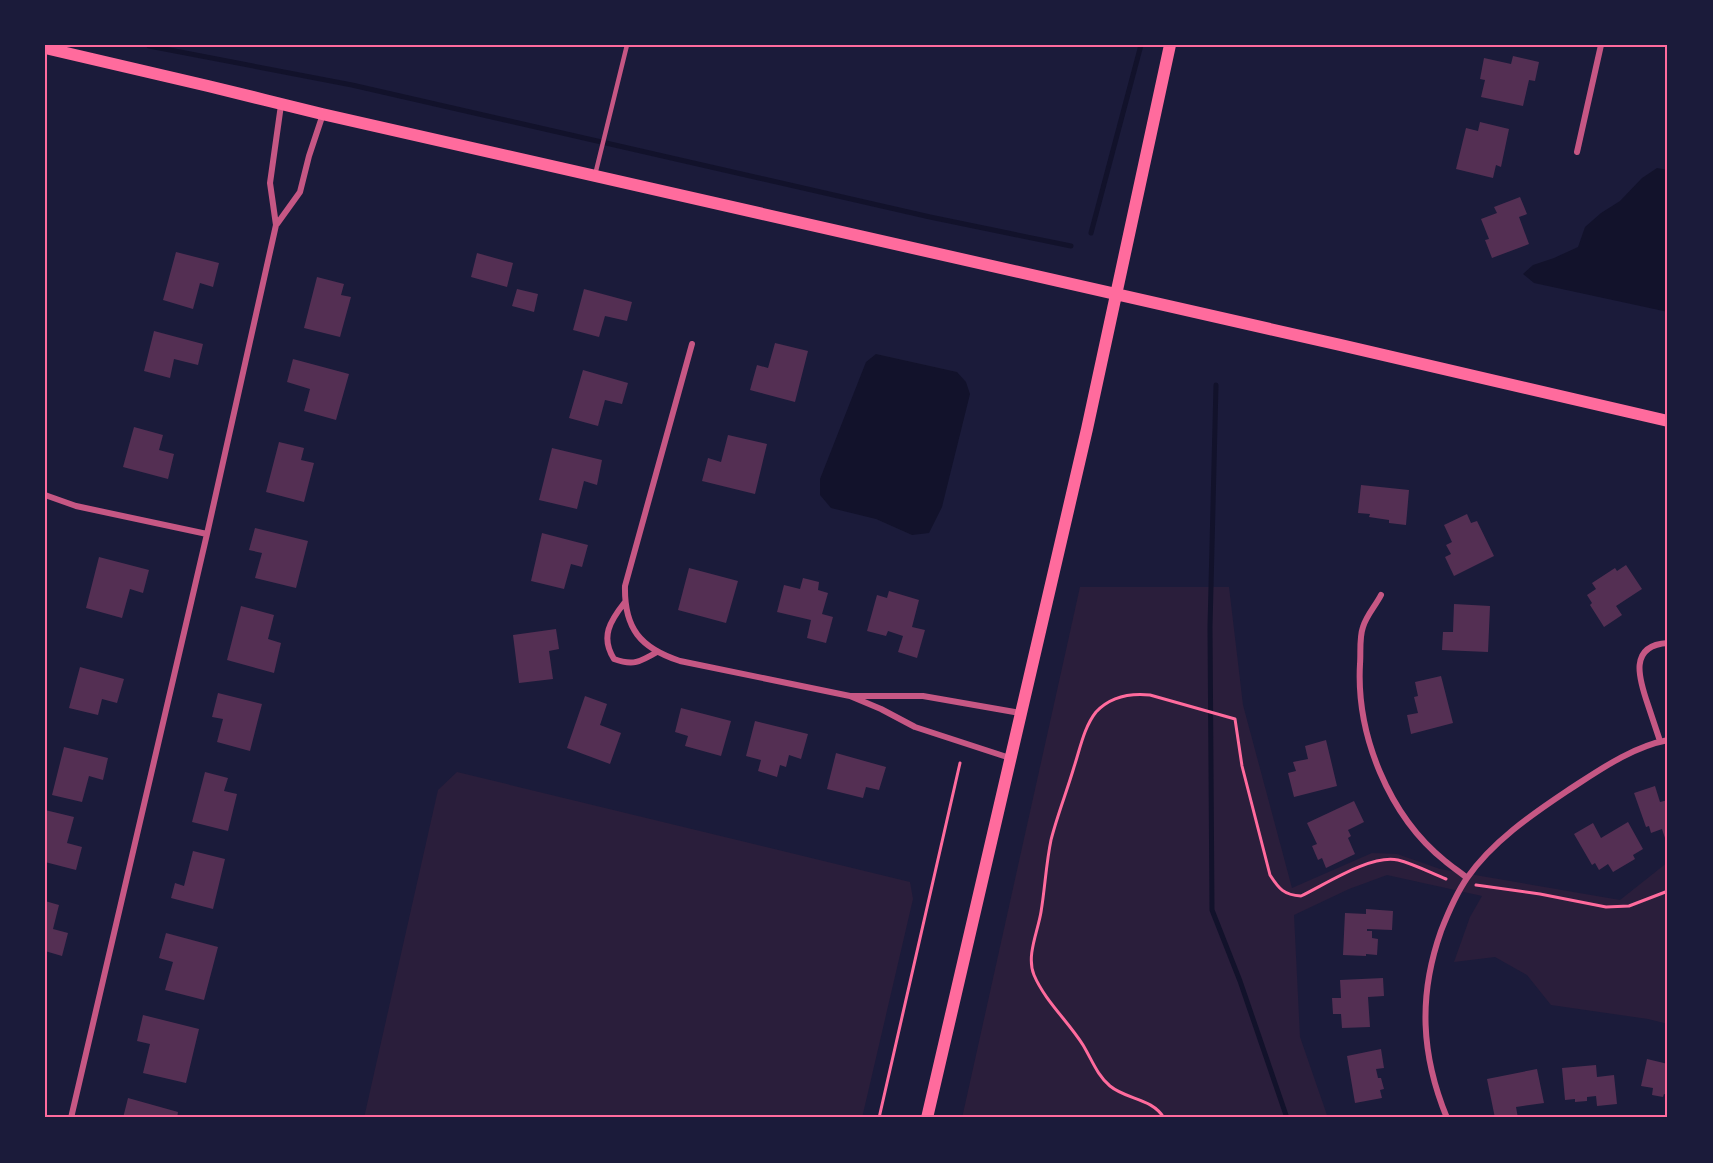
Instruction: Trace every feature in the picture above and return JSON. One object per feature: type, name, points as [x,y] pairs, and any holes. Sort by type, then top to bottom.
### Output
[{"type":"main road","points":[[927,1118],[1084,440],[1170,45]]},
{"type":"main road","points":[[45,48],[281,105],[1116,293],[1668,421]]},
{"type":"street","points":[[1577,152],[1601,45]]},
{"type":"street","points":[[71,1118],[207,534],[276,225],[270,183],[281,105]]},
{"type":"street","points":[[276,225],[300,192],[322,114]]},
{"type":"street","points":[[692,344],[625,586],[628,616],[636,634],[646,645],[680,662],[850,696],[881,708],[915,727],[1010,758]]},
{"type":"street","points":[[45,495],[76,506],[207,534]]},
{"type":"street","points":[[1381,595],[1363,627],[1360,689],[1371,747],[1384,781],[1402,813],[1420,837],[1466,880]]},
{"type":"street","points":[[625,602],[615,614],[606,643],[614,658],[625,663],[640,662],[657,652]]},
{"type":"street","points":[[1660,741],[1640,681],[1639,666],[1640,659],[1650,647],[1668,643]]},
{"type":"street","points":[[850,696],[923,696],[1020,713]]},
{"type":"street","points":[[1448,1118],[1430,1065],[1425,1029],[1426,996],[1434,951],[1447,916],[1466,880],[1479,863],[1509,833],[1547,805],[1639,749],[1668,740]]},
{"type":"lane","points":[[595,175],[627,45]]},
{"type":"path","points":[[1164,1118],[1159,1110],[1112,1088],[1101,1077],[1083,1045],[1039,985],[1033,972],[1032,956],[1041,914],[1046,865],[1052,837],[1083,737],[1091,719],[1109,702],[1125,695],[1150,695],[1235,719],[1242,765],[1270,875],[1277,886],[1290,895],[1301,896],[1366,864],[1382,860],[1397,860],[1447,879],[1466,880],[1606,907],[1629,906],[1668,891]]},
{"type":"path","points":[[879,1118],[960,763]]},
{"type":"shaded area","points":[[1657,168],[1668,170],[1668,312],[1534,283],[1523,274],[1533,265],[1578,247],[1585,227],[1620,201],[1642,178]]},
{"type":"shaded area","points":[[876,354],[957,372],[966,382],[970,394],[942,507],[929,533],[912,535],[876,519],[831,508],[820,495],[820,479],[866,362]]},
{"type":"shaded area","points":[[1080,587],[1229,587],[1243,705],[1292,888],[1372,853],[1397,854],[1440,869],[1620,900],[1668,862],[1668,1024],[1551,1005],[1527,975],[1495,957],[1454,962],[1470,917],[1482,896],[1387,875],[1349,889],[1294,915],[1300,1037],[1328,1118],[962,1118]]},
{"type":"shaded area","points":[[457,772],[910,882],[913,899],[862,1118],[364,1118],[438,790]]},
{"type":"building","points":[[1513,56],[1539,62],[1535,81],[1529,80],[1523,106],[1481,97],[1485,80],[1480,79],[1484,58],[1511,64]]},
{"type":"building","points":[[1480,122],[1509,129],[1501,167],[1496,165],[1493,178],[1456,169],[1466,128],[1478,131]]},
{"type":"building","points":[[1520,197],[1527,214],[1519,217],[1529,244],[1492,258],[1485,240],[1489,239],[1481,219],[1497,213],[1494,207]]},
{"type":"building","points":[[176,252],[219,263],[213,287],[200,283],[193,309],[163,300]]},
{"type":"building","points":[[477,253],[513,263],[507,287],[471,277]]},
{"type":"building","points":[[317,277],[344,284],[341,295],[351,297],[340,337],[304,328]]},
{"type":"building","points":[[517,289],[538,294],[534,312],[512,306]]},
{"type":"building","points":[[584,289],[632,302],[627,321],[605,316],[599,337],[573,330]]},
{"type":"building","points":[[154,331],[203,344],[198,365],[174,359],[170,378],[144,371]]},
{"type":"building","points":[[775,343],[808,351],[795,402],[750,390],[757,365],[768,368]]},
{"type":"building","points":[[293,359],[349,374],[336,420],[304,411],[310,389],[287,382]]},
{"type":"building","points":[[583,370],[628,383],[622,404],[605,400],[598,426],[569,418]]},
{"type":"building","points":[[134,427],[163,435],[159,450],[174,454],[168,479],[123,467]]},
{"type":"building","points":[[728,435],[767,444],[755,494],[702,481],[708,458],[721,462]]},
{"type":"building","points":[[279,442],[304,448],[301,460],[314,463],[304,502],[266,492]]},
{"type":"building","points":[[552,448],[602,460],[597,485],[584,481],[577,509],[539,500]]},
{"type":"building","points":[[1361,485],[1409,490],[1406,525],[1389,523],[1389,520],[1358,513]]},
{"type":"building","points":[[1467,514],[1471,523],[1477,521],[1494,556],[1454,576],[1445,557],[1451,554],[1446,545],[1452,542],[1444,525]]},
{"type":"building","points":[[255,528],[308,541],[296,588],[255,578],[262,553],[249,550]]},
{"type":"building","points":[[542,533],[588,545],[582,567],[571,564],[564,589],[531,581]]},
{"type":"building","points":[[99,557],[149,570],[143,593],[130,589],[122,618],[86,608]]},
{"type":"building","points":[[1626,565],[1642,589],[1616,606],[1622,615],[1604,627],[1590,605],[1592,603],[1587,595],[1596,589],[1592,583],[1615,568],[1617,571]]},
{"type":"building","points":[[689,568],[738,581],[726,623],[678,610]]},
{"type":"building","points":[[803,578],[819,582],[818,590],[828,593],[822,614],[833,617],[826,643],[807,638],[811,620],[777,612],[784,585],[800,589]]},
{"type":"building","points":[[889,591],[919,600],[912,627],[925,630],[917,658],[898,652],[903,636],[888,631],[886,636],[867,631],[877,595],[887,598]]},
{"type":"building","points":[[1454,604],[1490,606],[1488,652],[1442,650],[1443,632],[1453,632]]},
{"type":"building","points":[[241,606],[274,615],[268,639],[281,643],[274,673],[227,660]]},
{"type":"building","points":[[556,629],[559,649],[549,651],[553,679],[519,683],[513,635]]},
{"type":"building","points":[[80,667],[124,679],[117,703],[102,699],[98,715],[69,708]]},
{"type":"building","points":[[1441,676],[1453,723],[1411,734],[1407,715],[1418,713],[1414,697],[1418,696],[1415,682]]},
{"type":"building","points":[[218,693],[262,704],[250,751],[217,742],[223,719],[212,717]]},
{"type":"building","points":[[585,696],[607,704],[600,725],[621,733],[610,764],[567,748]]},
{"type":"building","points":[[681,708],[731,721],[721,756],[685,746],[688,736],[675,732]]},
{"type":"building","points":[[755,721],[808,734],[801,759],[789,755],[786,767],[780,765],[777,777],[758,771],[761,760],[746,756]]},
{"type":"building","points":[[1326,740],[1337,786],[1294,797],[1288,773],[1296,771],[1293,762],[1308,759],[1305,746]]},
{"type":"building","points":[[64,747],[108,758],[103,780],[89,776],[82,802],[52,795]]},
{"type":"building","points":[[836,753],[886,767],[879,790],[866,787],[863,798],[827,789]]},
{"type":"building","points":[[205,772],[228,778],[224,791],[237,794],[228,831],[192,822]]},
{"type":"building","points":[[1655,786],[1660,802],[1668,800],[1668,837],[1665,838],[1662,829],[1651,833],[1649,826],[1646,827],[1634,793]]},
{"type":"building","points":[[1354,801],[1364,822],[1348,830],[1351,836],[1348,838],[1355,854],[1326,868],[1322,858],[1318,860],[1312,846],[1317,844],[1307,823]]},
{"type":"building","points":[[45,810],[74,817],[67,843],[82,847],[76,870],[45,862]]},
{"type":"building","points":[[1628,822],[1643,849],[1633,855],[1635,859],[1613,872],[1608,864],[1599,870],[1595,863],[1592,865],[1574,834],[1593,823],[1601,838]]},
{"type":"building","points":[[193,851],[225,859],[213,909],[171,898],[175,883],[184,886]]},
{"type":"building","points":[[45,901],[59,905],[53,929],[68,933],[62,956],[45,951]]},
{"type":"building","points":[[1366,909],[1393,911],[1392,930],[1367,929],[1367,931],[1372,931],[1372,938],[1378,939],[1377,955],[1343,955],[1345,913],[1366,914]]},
{"type":"building","points":[[166,933],[218,947],[204,1000],[165,990],[173,962],[159,958]]},
{"type":"building","points":[[1383,978],[1384,996],[1368,997],[1370,1027],[1342,1028],[1341,1014],[1333,1014],[1332,998],[1341,998],[1340,980]]},
{"type":"building","points":[[143,1015],[199,1029],[186,1083],[143,1073],[150,1044],[137,1041]]},
{"type":"building","points":[[1381,1049],[1384,1068],[1376,1069],[1384,1089],[1380,1090],[1382,1098],[1355,1103],[1347,1056]]},
{"type":"building","points":[[1647,1059],[1668,1064],[1668,1095],[1664,1094],[1663,1097],[1652,1095],[1653,1088],[1641,1086]]},
{"type":"building","points":[[1596,1065],[1597,1077],[1614,1075],[1617,1104],[1597,1106],[1596,1096],[1587,1097],[1587,1101],[1565,1100],[1562,1068]]},
{"type":"building","points":[[1537,1069],[1544,1103],[1516,1107],[1518,1118],[1495,1118],[1487,1079]]},
{"type":"building","points":[[128,1098],[178,1112],[177,1118],[123,1118]]},
{"type":"waterway","points":[[1091,233],[1141,45]]},
{"type":"waterway","points":[[149,46],[352,85],[930,217],[1071,246]]},
{"type":"waterway","points":[[1216,385],[1210,627],[1212,910],[1240,981],[1287,1118]]}]
